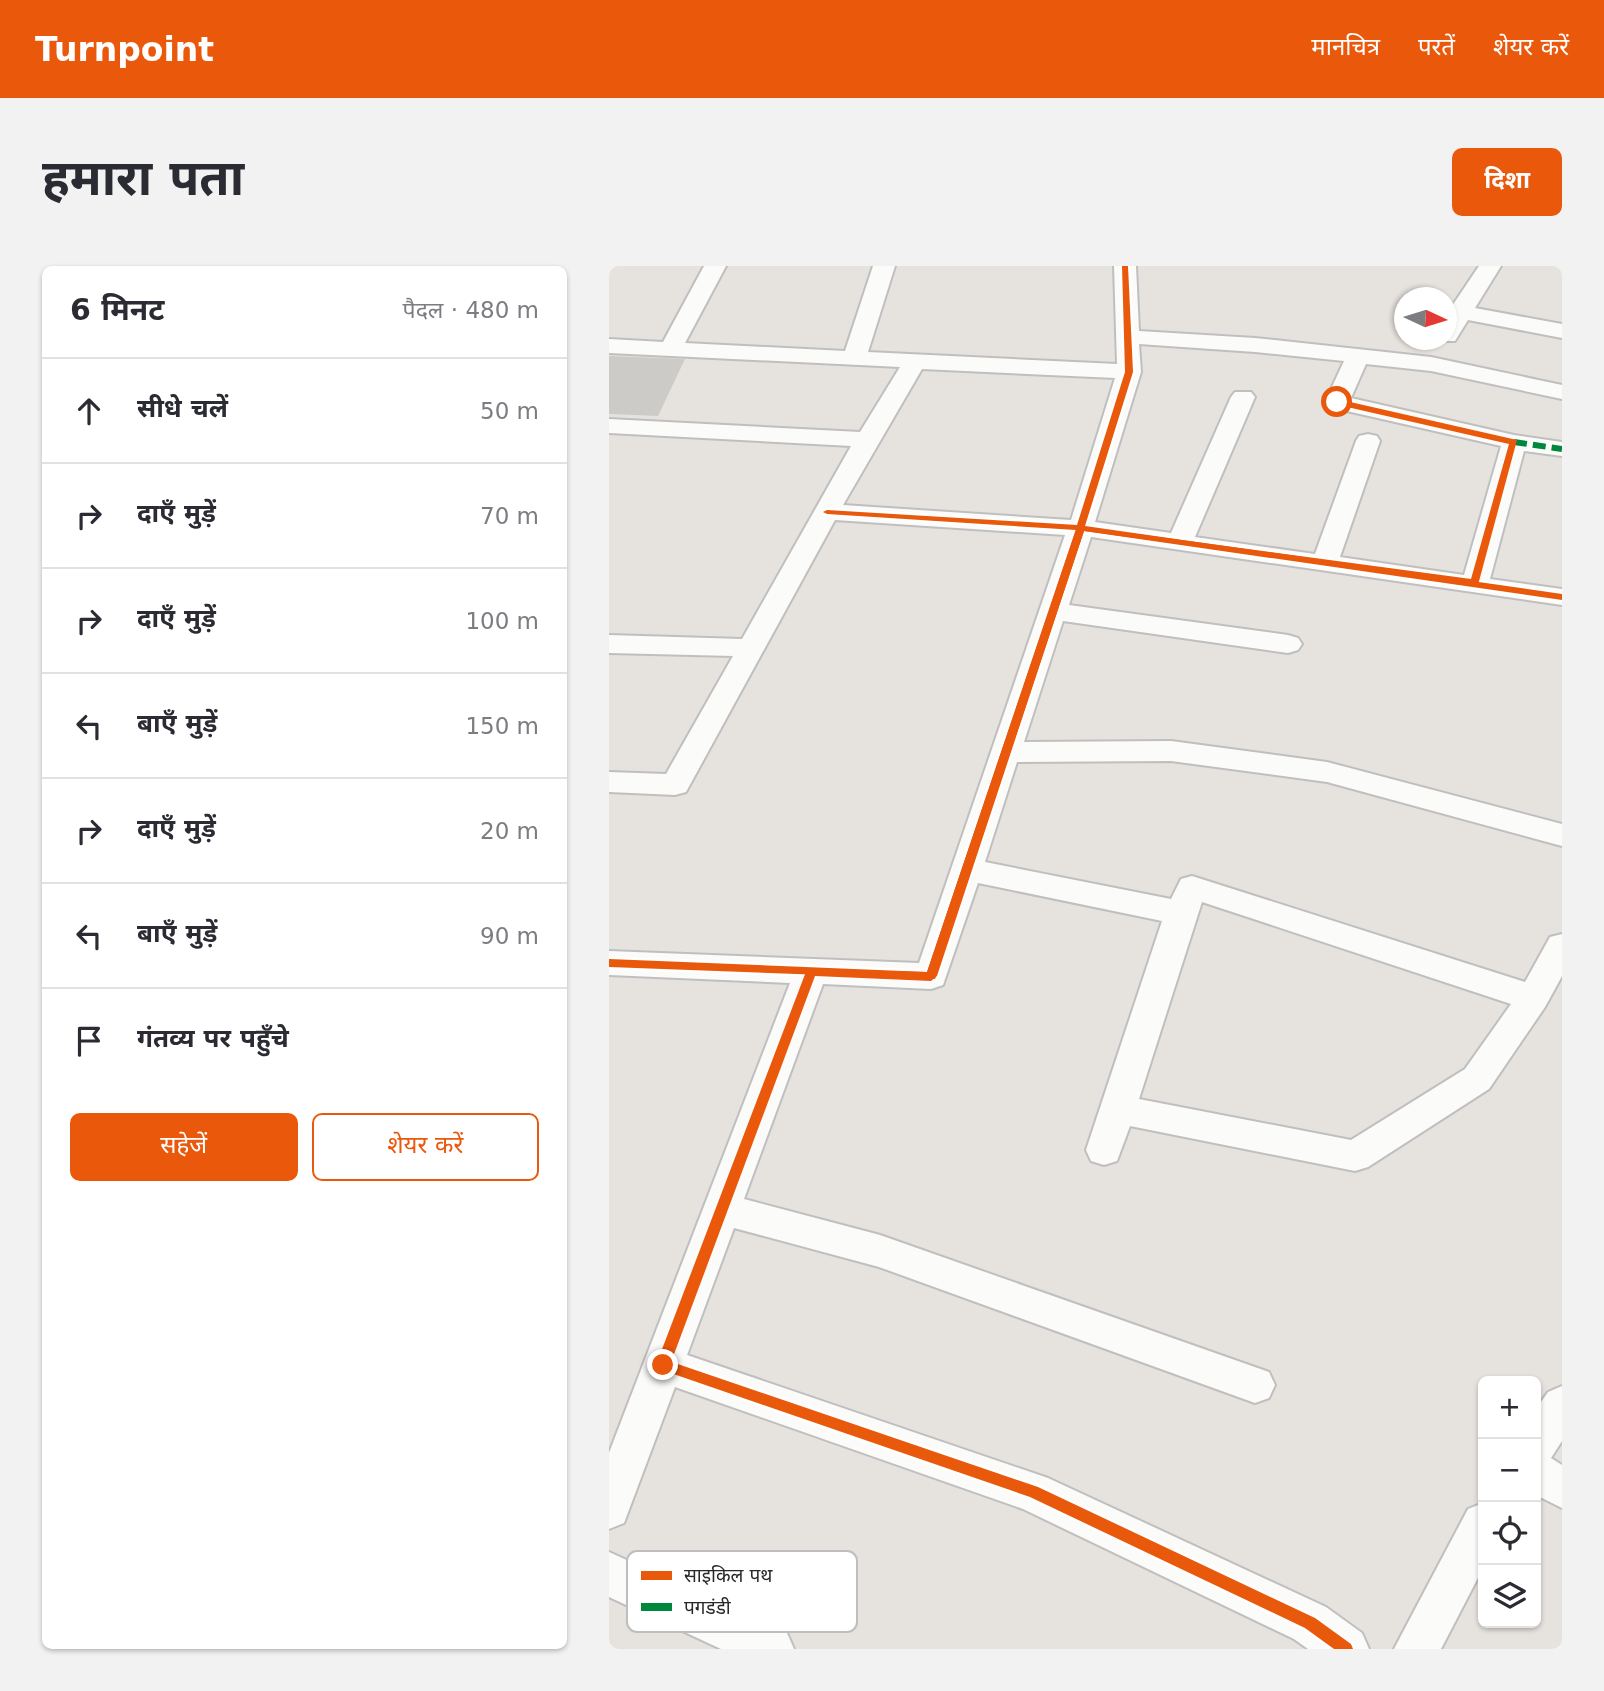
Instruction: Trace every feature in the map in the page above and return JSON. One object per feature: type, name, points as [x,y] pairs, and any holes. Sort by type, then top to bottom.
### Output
[{"type":"street","points":[[670,349],[715,266]]},
{"type":"street","points":[[854,359],[884,266]]},
{"type":"street","points":[[609,963],[931,976],[1053,611],[1129,372],[1125,266]]},
{"type":"street","points":[[1457,316],[1490,266]]},
{"type":"street","points":[[1459,312],[1562,331]]},
{"type":"street","points":[[1128,337],[1255,345],[1431,365],[1562,392]]},
{"type":"street","points":[[609,346],[1129,372]]},
{"type":"street","points":[[1431,365],[1439,350]]},
{"type":"street","points":[[1358,356],[1337,402],[1514,442],[1562,449]]},
{"type":"street","points":[[609,782],[675,785],[867,440],[915,362]]},
{"type":"street","points":[[1180,541],[1243,397]]},
{"type":"street","points":[[609,426],[867,440]]},
{"type":"street","points":[[1325,562],[1368,441]]},
{"type":"street","points":[[1475,583],[1514,442]]},
{"type":"street","points":[[827,512],[1080,528],[1562,597]]},
{"type":"street","points":[[1053,611],[1288,644]]},
{"type":"street","points":[[609,644],[751,648]]},
{"type":"street","points":[[1006,752],[1171,751],[1327,772],[1562,835]]},
{"type":"street","points":[[967,870],[1181,913]]},
{"type":"street","points":[[1104,1150],[1181,913],[1192,887],[1533,998]]},
{"type":"street","points":[[1118,1109],[1284,1139],[1355,1156],[1478,1079],[1533,998],[1562,946]]},
{"type":"street","points":[[609,1509],[811,972]]},
{"type":"street","points":[[722,1209],[880,1251],[1255,1385]]},
{"type":"street","points":[[663,1365],[1033,1492],[1310,1623],[1346,1649]]},
{"type":"street","points":[[1540,1439],[1562,1405]]},
{"type":"street","points":[[1541,1475],[1562,1488]]},
{"type":"street","points":[[1417,1649],[1478,1533]]},
{"type":"street","points":[[609,1574],[627,1582]]},
{"type":"street","points":[[734,1632],[771,1649]]},
{"type":"building","points":[[609,356],[685,359],[658,416],[609,414]]},
{"type":"marked path","points":[[1514,442],[1562,449]]},
{"type":"cycle path","points":[[609,963],[931,976],[1091,497],[1129,372],[1125,266]]},
{"type":"cycle path","points":[[827,512],[1080,528],[1562,597]]},
{"type":"cycle path","points":[[663,1365],[1033,1492],[1310,1623],[1346,1649]]},
{"type":"route","points":[[663,1365],[811,972],[931,976],[1080,528],[1475,583],[1514,442],[1337,402]]}]
